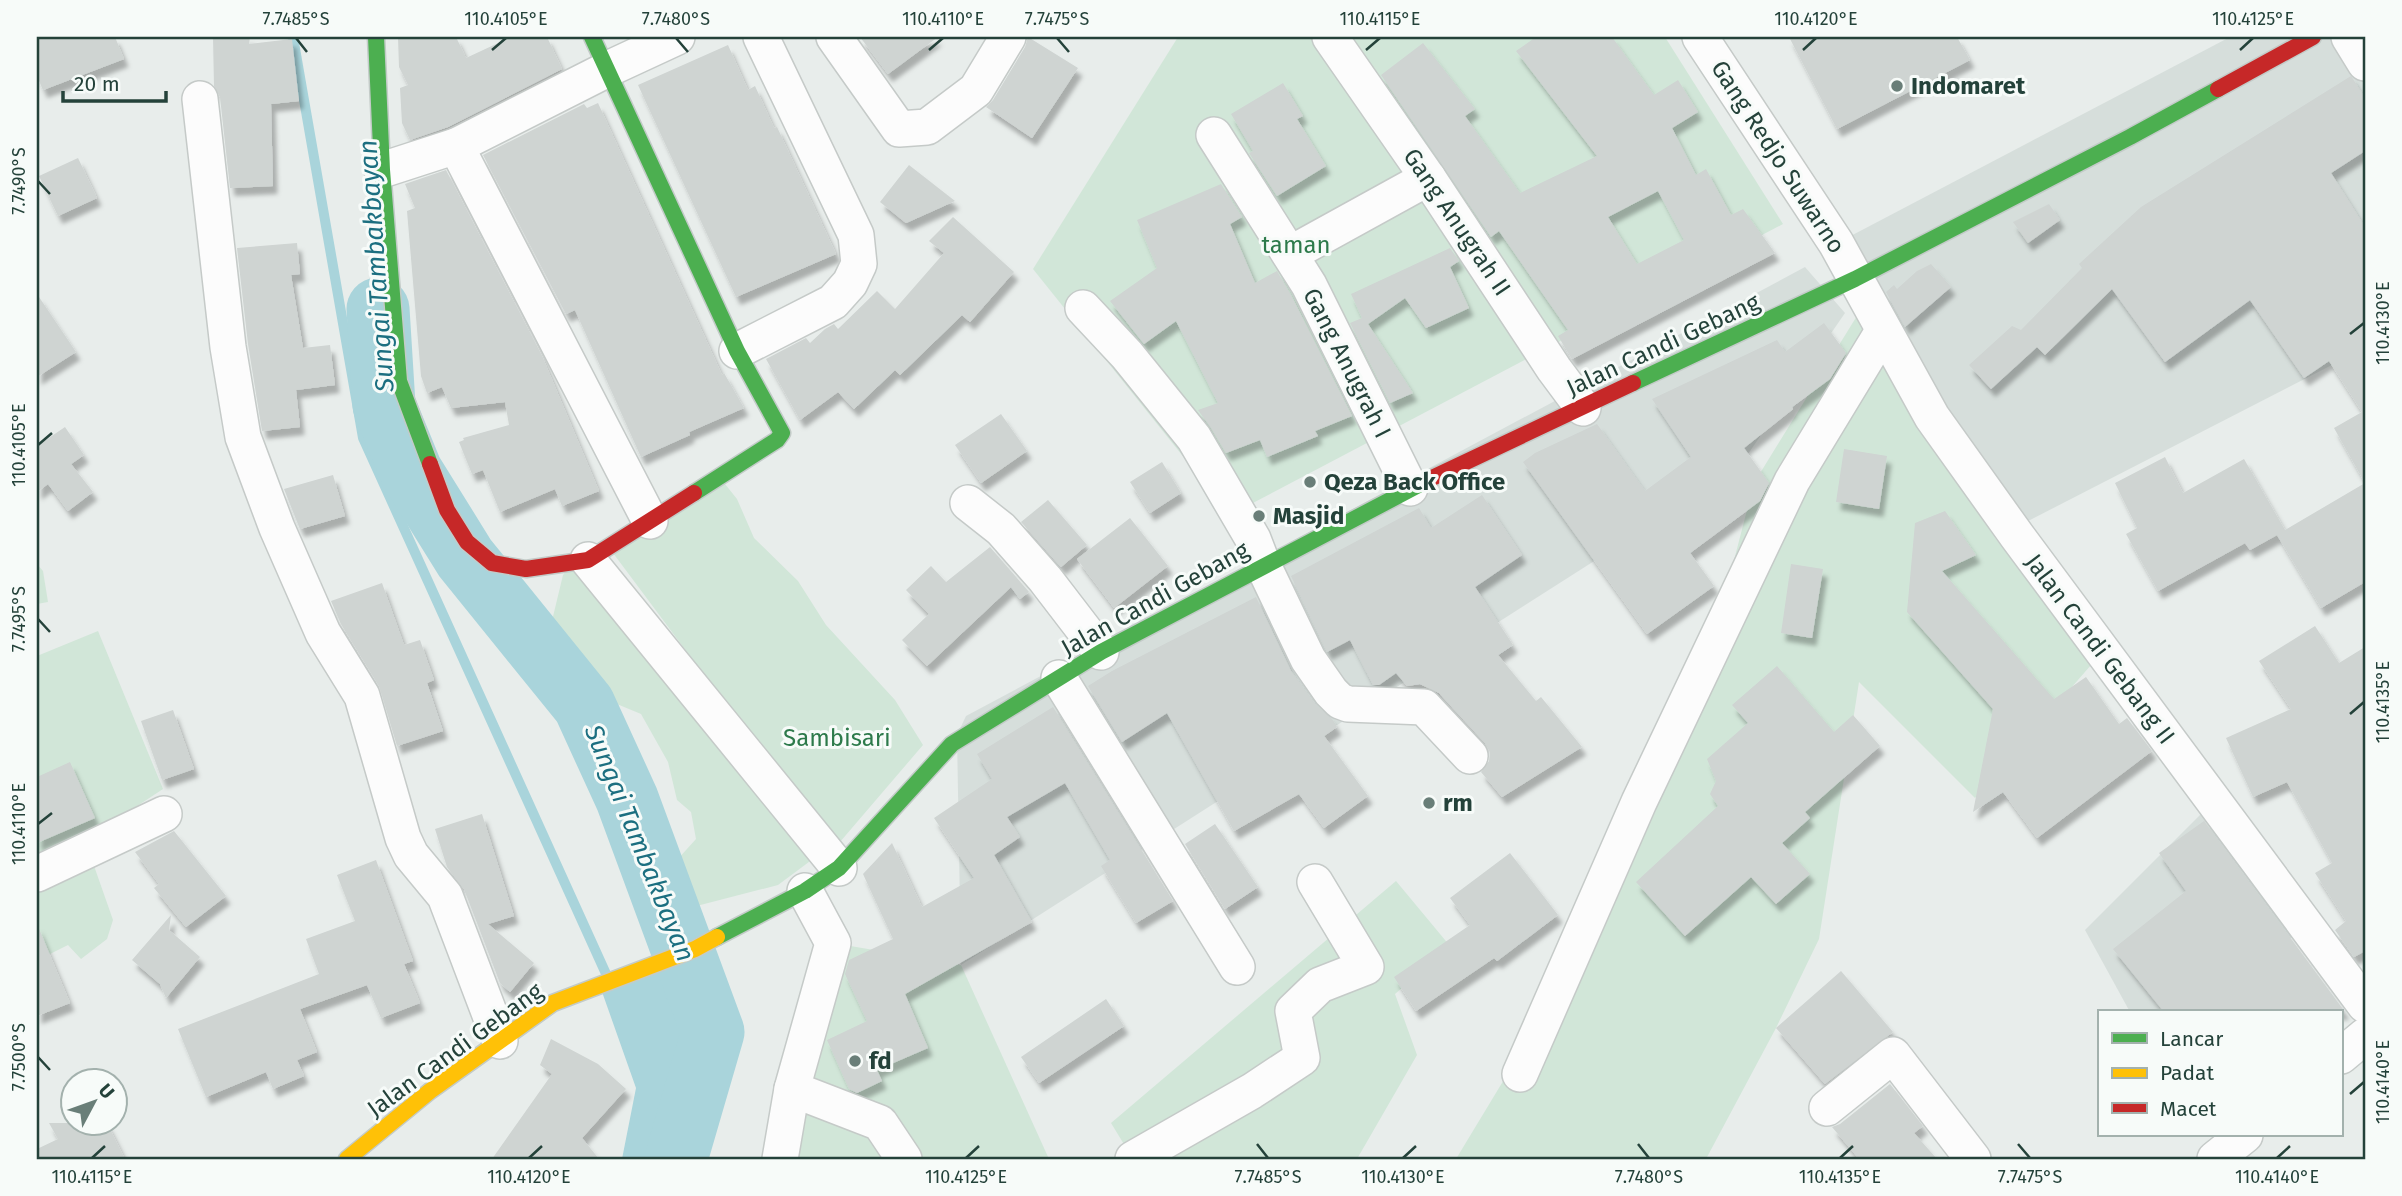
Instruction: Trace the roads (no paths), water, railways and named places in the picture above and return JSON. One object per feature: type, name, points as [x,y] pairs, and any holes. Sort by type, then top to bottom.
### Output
[{"type":"main road","points":[[376,37],[382,170],[399,381],[452,519],[467,542],[492,563],[526,569],[588,560],[778,440],[782,433],[737,351],[592,37]]},
{"type":"main road","name":"Jalan Candi Gebang","points":[[347,1159],[429,1091],[554,1003],[695,948],[805,891],[839,868],[952,744],[1101,652],[1410,488],[1855,279],[2130,137],[2313,37]]},
{"type":"street","points":[[382,170],[456,146],[677,37]]},
{"type":"street","points":[[737,351],[833,302],[850,282],[859,264],[856,235],[761,37]]},
{"type":"street","points":[[834,37],[899,129],[927,127],[976,90],[1008,37]]},
{"type":"street","name":"Gang Anugrah II","points":[[1330,37],[1583,408]]},
{"type":"street","name":"Gang Redjo Suwarno","points":[[1700,37],[1836,243],[1855,279]]},
{"type":"street","points":[[2349,37],[2365,63]]},
{"type":"street","points":[[200,99],[230,359],[243,437],[277,528],[323,633],[362,696],[403,838],[411,855],[445,896],[500,1041]]},
{"type":"street","name":"Gang Anugrah I","points":[[1214,135],[1309,285],[1410,488]]},
{"type":"street","points":[[456,146],[650,521]]},
{"type":"street","points":[[1290,254],[1428,178]]},
{"type":"street","name":"Jalan Candi Gebang II","points":[[1855,279],[1932,417],[2017,536],[2365,1005]]},
{"type":"street","points":[[1083,308],[1127,355],[1194,438],[1253,539],[1308,659],[1340,701],[1348,704],[1424,707],[1470,755]]},
{"type":"street","points":[[1520,1073],[1639,802],[1792,481],[1883,331]]},
{"type":"street","points":[[968,503],[1001,529],[1045,579],[1101,652]]},
{"type":"street","points":[[588,560],[839,868]]},
{"type":"street","points":[[1059,678],[1237,967]]},
{"type":"street","points":[[37,874],[164,814]]},
{"type":"street","points":[[1133,1159],[1252,1091],[1302,1058],[1293,1011],[1320,985],[1366,967],[1315,882]]},
{"type":"street","points":[[780,1159],[792,1090],[833,943],[805,891]]},
{"type":"street","points":[[2342,1055],[2365,1036]]},
{"type":"street","points":[[1827,1108],[1893,1055],[1973,1159]]},
{"type":"street","points":[[792,1090],[880,1123],[904,1159]]},
{"type":"street","points":[[2215,1159],[2244,1136]]},
{"type":"water","points":[[671,969],[703,1030],[671,1159],[622,1159],[636,1088],[601,989]]},
{"type":"waterway","points":[[293,37],[363,438],[607,976]]},
{"type":"waterway","name":"Sungai Tambakbayan","points":[[378,309],[384,405],[411,471],[465,558],[584,705],[627,799],[713,1032],[676,1159]]},
{"type":"place","name":"Indomaret","points":[[1897,86]]},
{"type":"place","name":"Qeza Back Office","points":[[1310,482]]},
{"type":"place","name":"Masjid","points":[[1259,516]]},
{"type":"place","name":"rm","points":[[1429,803]]},
{"type":"place","name":"fd","points":[[855,1061]]},
{"type":"park label","name":"taman","points":[[1296,245]]},
{"type":"park label","name":"Sambisari","points":[[837,738]]}]
